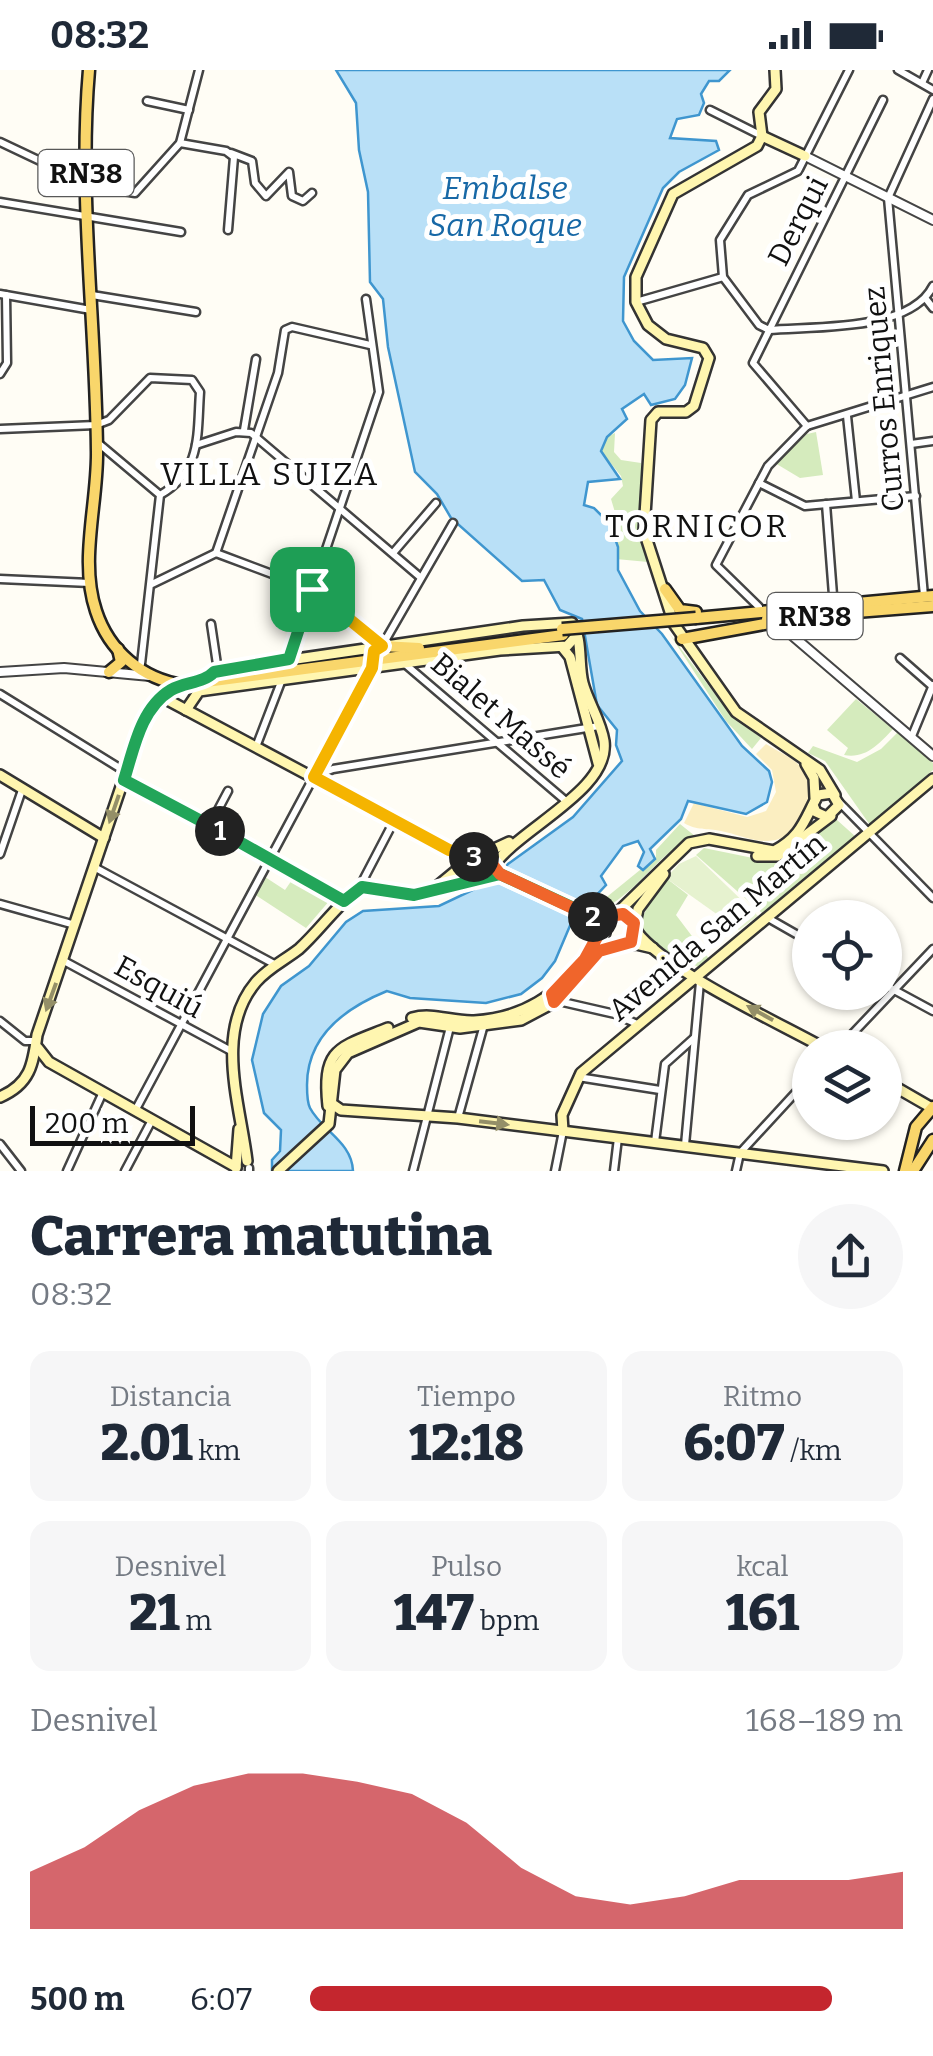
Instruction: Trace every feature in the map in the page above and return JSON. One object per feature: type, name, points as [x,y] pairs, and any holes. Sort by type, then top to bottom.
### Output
[{"type":"main road","name":"RN38","points":[[89,70],[86,146],[92,216],[97,442],[90,583],[96,614],[129,657],[131,666],[154,678],[183,686],[285,671]]},
{"type":"main road","name":"RN38","points":[[89,70],[90,184]]},
{"type":"main road","points":[[623,945],[636,928],[638,908],[689,849],[710,845],[773,858],[831,816],[837,798],[824,774],[736,712],[682,638],[672,621],[644,531],[650,427],[658,412],[683,412],[694,406],[709,358],[703,348],[674,342],[655,332],[636,302],[636,277],[673,194],[743,158],[762,136],[760,112],[775,92],[775,70]]},
{"type":"main road","points":[[762,136],[806,156]]},
{"type":"main road","points":[[665,589],[680,610],[696,618]]},
{"type":"main road","points":[[878,611],[920,602],[928,596]]},
{"type":"main road","name":"RN38","points":[[129,657],[168,676],[207,680],[696,618],[807,612],[928,596]]},
{"type":"main road","name":"RN38","points":[[834,609],[878,611],[933,606]]},
{"type":"main road","points":[[672,621],[677,615],[696,618],[759,607],[807,612]]},
{"type":"main road","name":"RN38","points":[[696,618],[774,620],[807,612]]},
{"type":"main road","points":[[682,638],[774,620]]},
{"type":"main road","points":[[0,1097],[22,1084],[32,1067],[36,1040],[146,713],[162,696],[207,680],[259,685],[285,671],[382,646],[566,622],[576,630],[581,676],[594,728]]},
{"type":"main road","points":[[382,646],[372,661],[405,664],[562,637],[575,642],[576,630]]},
{"type":"main road","points":[[245,1168],[233,1052],[239,1008],[256,983],[300,948],[359,888],[428,893],[490,870],[521,836],[566,802],[598,766],[604,746],[575,684],[562,637]]},
{"type":"main road","name":"RN38","points":[[372,661],[418,648],[562,637]]},
{"type":"main road","points":[[382,646],[418,648]]},
{"type":"main road","points":[[113,672],[129,657]]},
{"type":"main road","points":[[154,678],[166,686],[162,696]]},
{"type":"main road","points":[[246,679],[259,685]]},
{"type":"main road","points":[[186,710],[207,680]]},
{"type":"main road","points":[[162,696],[395,820],[449,850],[468,866],[490,870],[608,923],[623,945]]},
{"type":"main road","points":[[802,761],[814,778],[814,801],[819,815],[831,816]]},
{"type":"main road","points":[[0,775],[104,838]]},
{"type":"main road","name":"Avenida San Martín","points":[[563,1132],[562,1114],[578,1077],[933,780]]},
{"type":"main road","points":[[913,796],[933,788]]},
{"type":"main road","points":[[553,998],[608,923],[689,843],[709,839],[774,851],[800,834],[814,801],[824,792],[837,798]]},
{"type":"main road","points":[[428,893],[477,857],[521,836]]},
{"type":"main road","points":[[449,850],[477,857],[490,870]]},
{"type":"main road","points":[[440,884],[453,861],[449,850]]},
{"type":"main road","points":[[594,918],[608,923],[626,916],[653,948],[792,1030]]},
{"type":"main road","points":[[324,1129],[334,1070],[348,1053],[419,1022],[485,1023],[530,1009],[553,998],[599,951],[623,945],[653,948]]},
{"type":"main road","points":[[36,1040],[39,1053],[49,1062],[245,1168]]},
{"type":"main road","points":[[32,1067],[49,1062]]},
{"type":"main road","points":[[902,1092],[931,1108]]},
{"type":"main road","points":[[331,1105],[345,1110],[458,1118],[883,1171]]},
{"type":"main road","points":[[912,1169],[933,1138],[925,1127],[931,1108]]},
{"type":"main road","points":[[912,1169],[916,1127],[931,1108]]},
{"type":"main road","points":[[278,1171],[345,1110]]},
{"type":"street","points":[[0,142],[90,184],[138,192],[155,165],[180,142],[199,70]]},
{"type":"street","points":[[850,70],[793,176],[748,195],[720,240],[723,277],[759,325],[769,330],[899,317],[926,299],[933,286]]},
{"type":"street","points":[[898,70],[933,90]]},
{"type":"street","points":[[922,83],[928,70]]},
{"type":"street","points":[[888,198],[933,99]]},
{"type":"street","name":"Derqui","points":[[807,426],[753,363],[883,100]]},
{"type":"street","points":[[147,101],[188,110]]},
{"type":"street","points":[[710,110],[762,136]]},
{"type":"street","points":[[180,142],[252,160],[255,183],[264,195],[271,194],[290,172],[292,196],[303,201],[312,193]]},
{"type":"street","points":[[228,230],[235,174],[231,154]]},
{"type":"street","points":[[806,156],[933,220]]},
{"type":"street","name":"Curros Enriquez","points":[[888,198],[928,596]]},
{"type":"street","points":[[0,202],[180,232]]},
{"type":"street","points":[[636,302],[723,277]]},
{"type":"street","points":[[0,374],[7,363],[3,295],[92,310]]},
{"type":"street","points":[[92,295],[196,312]]},
{"type":"street","points":[[256,747],[380,388],[370,345],[366,299]]},
{"type":"street","points":[[926,299],[933,308]]},
{"type":"street","points":[[152,584],[216,553],[257,438],[288,328],[370,345]]},
{"type":"street","points":[[244,430],[256,359]]},
{"type":"street","points":[[0,428],[96,425],[108,420],[150,378],[192,380],[200,392],[196,445],[185,478],[160,495]]},
{"type":"street","points":[[759,607],[716,566],[775,457],[807,426],[933,386]]},
{"type":"street","points":[[847,416],[856,501]]},
{"type":"street","points":[[196,445],[244,430],[420,577]]},
{"type":"street","points":[[912,444],[933,441]]},
{"type":"street","points":[[97,442],[160,495]]},
{"type":"street","points":[[759,483],[800,505],[916,496]]},
{"type":"street","points":[[129,657],[152,584],[160,495]]},
{"type":"street","points":[[393,553],[436,503]]},
{"type":"street","points":[[826,504],[834,609]]},
{"type":"street","points":[[216,553],[312,589],[382,646],[453,523]]},
{"type":"street","points":[[0,579],[90,583]]},
{"type":"street","points":[[797,640],[794,627],[807,612]]},
{"type":"street","points":[[774,620],[933,756]]},
{"type":"street","points":[[207,680],[211,624]]},
{"type":"street","points":[[900,658],[933,685],[912,736]]},
{"type":"street","points":[[136,1109],[372,661]]},
{"type":"street","name":"Bialet Massé","points":[[405,664],[566,802]]},
{"type":"street","points":[[0,672],[64,668],[154,678]]},
{"type":"street","points":[[0,694],[125,776],[344,901]]},
{"type":"street","points":[[314,777],[333,769],[594,728]]},
{"type":"street","points":[[210,825],[228,790]]},
{"type":"street","points":[[0,854],[22,791]]},
{"type":"street","points":[[837,798],[868,835],[933,898]]},
{"type":"street","points":[[359,888],[395,820]]},
{"type":"street","points":[[94,867],[276,965]]},
{"type":"street","points":[[0,904],[75,925]]},
{"type":"street","points":[[768,918],[792,932]]},
{"type":"street","points":[[902,982],[933,949]]},
{"type":"street","name":"Esquiú","points":[[64,961],[233,1052]]},
{"type":"street","points":[[684,1146],[702,986],[698,976]]},
{"type":"street","points":[[902,994],[933,1012]]},
{"type":"street","points":[[553,998],[615,1014],[637,1024]]},
{"type":"street","points":[[856,1030],[876,1010]]},
{"type":"street","points":[[0,1021],[25,1041],[36,1040]]},
{"type":"street","points":[[458,1118],[485,1023]]},
{"type":"street","points":[[413,1171],[450,1024]]},
{"type":"street","points":[[654,1142],[665,1064],[696,1037]]},
{"type":"street","points":[[578,1077],[660,1090]]},
{"type":"street","points":[[66,1171],[103,1092]]},
{"type":"street","points":[[736,1171],[740,1153],[792,1098]]},
{"type":"street","points":[[125,1171],[153,1118]]},
{"type":"street","points":[[555,1171],[563,1132]]},
{"type":"street","points":[[614,1171],[618,1137]]},
{"type":"street","points":[[0,1144],[21,1171]]},
{"type":"street","points":[[0,1160],[8,1155]]},
{"type":"street","points":[[791,1171],[792,1159]]},
{"type":"green space","points":[[816,432],[823,475],[800,478],[775,463],[807,434]]},
{"type":"green space","points":[[615,433],[614,452],[621,460],[641,463],[642,543],[648,562],[616,559],[618,547],[610,524],[617,519],[611,499],[623,486],[621,476],[601,451],[607,437]]},
{"type":"green space","points":[[669,633],[730,714],[761,738],[752,749],[726,721]]},
{"type":"green space","points":[[856,699],[893,729],[865,752],[844,755],[848,748],[827,730]]},
{"type":"green space","points":[[900,730],[933,763],[933,770],[870,825],[825,761],[808,753],[813,746],[857,762],[881,749]]},
{"type":"green space","points":[[837,820],[856,837],[762,913],[696,855],[704,848],[772,862]]},
{"type":"green space","points":[[680,824],[695,836],[681,843],[611,905],[596,912],[592,909],[656,857],[656,850]]},
{"type":"green space","points":[[696,856],[758,916],[739,930],[666,878],[679,864]]},
{"type":"green space","points":[[265,877],[285,890],[294,877],[330,900],[306,928],[254,894]]},
{"type":"green space","points":[[666,878],[688,895],[676,915],[710,960],[700,968],[651,942],[644,934],[644,914]]},
{"type":"sand","points":[[766,744],[804,771],[809,793],[797,826],[778,839],[767,841],[684,823],[694,803],[747,817],[766,811],[776,792],[772,770],[756,754]]},
{"type":"water","name":"Embalse San Roque","points":[[336,70],[730,70],[719,81],[709,81],[701,94],[704,103],[699,115],[677,119],[670,138],[716,141],[719,150],[679,172],[663,188],[624,277],[623,321],[634,341],[653,360],[692,358],[685,385],[675,399],[651,405],[644,394],[622,409],[627,419],[607,437],[601,451],[620,479],[588,482],[584,505],[594,508],[610,524],[618,547],[618,570],[640,611],[662,634],[742,746],[769,771],[772,782],[767,802],[746,814],[688,801],[681,819],[650,849],[655,859],[643,870],[638,866],[644,852],[638,841],[623,846],[601,876],[606,885],[572,921],[555,961],[542,978],[521,994],[486,1003],[410,998],[387,991],[343,1015],[321,1038],[314,1052],[307,1094],[315,1116],[348,1152],[353,1171],[272,1171],[272,1160],[280,1151],[281,1130],[264,1113],[252,1060],[263,1014],[281,986],[309,966],[346,922],[363,911],[439,906],[496,879],[508,864],[573,817],[622,761],[616,745],[617,730],[597,705],[582,619],[560,610],[544,580],[522,581],[451,518],[437,494],[415,472],[388,347],[383,299],[370,282],[368,192],[359,150],[356,103]]},
{"type":"district","name":"VILLA SUIZA","points":[[270,474]]},
{"type":"district","name":"TORNICOR","points":[[697,526]]},
{"type":"route","points":[[312,589],[289,659],[214,672],[208,678],[172,690],[146,713],[124,780],[344,901],[362,887],[414,895],[476,876],[500,874],[594,918],[602,928],[585,959],[552,994],[554,1002],[599,951],[631,942],[636,930],[634,923],[623,914],[594,918],[500,874],[487,858],[449,850],[314,777],[372,668],[374,651],[382,646],[312,589]]}]
